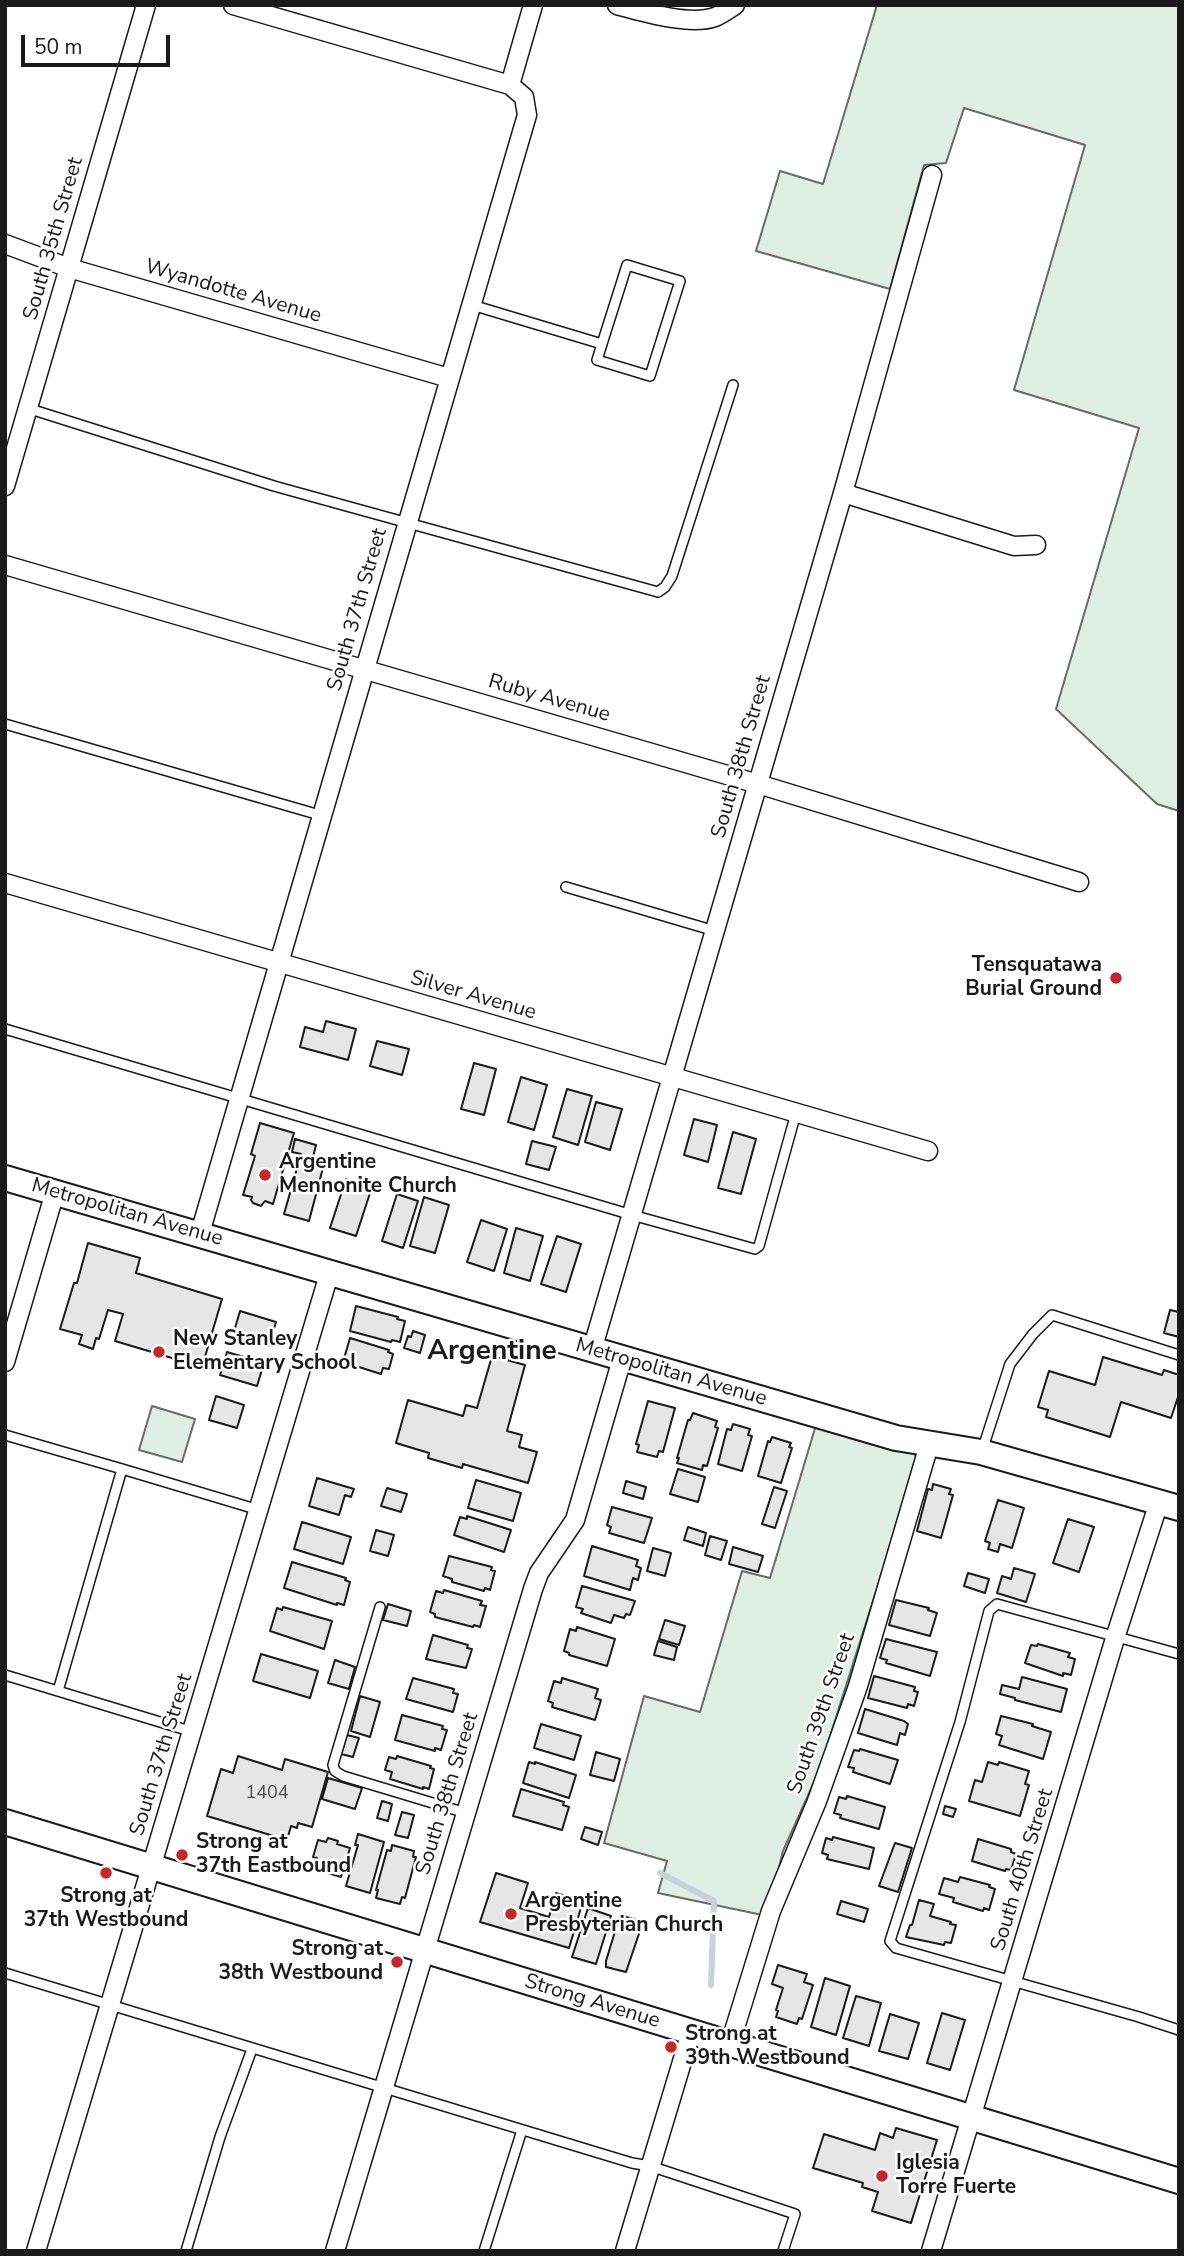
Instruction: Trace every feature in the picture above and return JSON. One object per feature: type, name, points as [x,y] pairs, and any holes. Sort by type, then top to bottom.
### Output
[{"type":"street","name":"South 35th Street","points":[[5,486],[146,5]]},
{"type":"street","points":[[233,5],[510,85],[533,5]]},
{"type":"street","points":[[617,5],[664,18],[687,19],[714,17],[735,5]]},
{"type":"street","name":"South 37th Street","points":[[200,1233],[527,115],[524,97],[510,85]]},
{"type":"street","name":"South 38th Street","points":[[592,1350],[843,493],[932,175]]},
{"type":"street","name":"Wyandotte Avenue","points":[[5,244],[69,268],[449,379]]},
{"type":"street","points":[[843,493],[1014,546],[1036,545]]},
{"type":"street","name":"Ruby Avenue","points":[[5,565],[758,784],[1079,883]]},
{"type":"street","name":"Silver Avenue","points":[[5,883],[928,1151]]},
{"type":"street","name":"Metropolitan Avenue","points":[[5,1178],[896,1438],[981,1452],[1169,1505]]},
{"type":"street","points":[[5,1362],[11,1322],[55,1192]]},
{"type":"street","name":"South 37th Street","points":[[37,2251],[330,1272]]},
{"type":"street","name":"South 38th Street","points":[[335,2251],[533,1589],[539,1573],[575,1520],[622,1359]]},
{"type":"street","name":"South 39th Street","points":[[730,2044],[771,1911],[817,1801],[858,1686],[929,1445]]},
{"type":"street","name":"South 40th Street","points":[[931,2251],[1116,1635],[1169,1505]]},
{"type":"street","name":"Strong Avenue","points":[[5,1822],[1179,2180]]},
{"type":"street","points":[[625,2251],[691,2032]]},
{"type":"lane","points":[[627,265],[680,281],[650,376],[597,360],[602,344],[627,265]]},
{"type":"lane","points":[[472,305],[602,344]]},
{"type":"lane","points":[[27,408],[274,486],[658,592],[672,576],[733,385]]},
{"type":"lane","points":[[5,724],[323,816]]},
{"type":"lane","points":[[566,887],[715,931]]},
{"type":"lane","points":[[5,1029],[755,1249],[760,1246],[796,1113]]},
{"type":"lane","points":[[981,1452],[1010,1364],[1052,1315],[1179,1355]]},
{"type":"lane","points":[[5,1435],[258,1510]]},
{"type":"lane","points":[[58,1691],[122,1469]]},
{"type":"lane","points":[[1179,1654],[998,1604],[989,1611],[960,1722],[890,1941],[896,1948],[1014,1980],[1179,2030]]},
{"type":"lane","points":[[380,1607],[332,1765],[335,1771],[343,1776],[466,1813]]},
{"type":"lane","points":[[5,1675],[193,1732]]},
{"type":"lane","points":[[5,1973],[632,2163],[650,2166],[794,2214],[783,2251]]},
{"type":"lane","points":[[186,2251],[220,2137],[253,2049]]},
{"type":"lane","points":[[484,2251],[522,2130]]},
{"type":"green space","points":[[877,5],[1179,5],[1179,811],[1157,804],[1056,709],[1139,428],[1014,390],[1085,145],[964,108],[946,163],[924,165],[890,289],[756,251],[780,171],[823,184]]},
{"type":"green space","points":[[152,1406],[195,1419],[182,1462],[139,1450]]},
{"type":"green space","points":[[816,1425],[914,1453],[916,1457],[916,1465],[819,1771],[783,1851],[767,1916],[658,1893],[667,1861],[604,1843],[644,1696],[700,1712],[742,1571],[770,1578]]},
{"type":"building","points":[[326,1021],[356,1029],[348,1060],[300,1047],[305,1027],[323,1032]]},
{"type":"building","points":[[377,1041],[409,1049],[402,1075],[370,1066]]},
{"type":"building","points":[[474,1063],[496,1069],[484,1115],[461,1109]]},
{"type":"building","points":[[521,1077],[547,1085],[534,1130],[508,1122]]},
{"type":"building","points":[[567,1089],[592,1096],[578,1145],[553,1137]]},
{"type":"building","points":[[596,1102],[622,1109],[610,1150],[585,1142]]},
{"type":"building","points":[[694,1119],[717,1125],[708,1162],[684,1155]]},
{"type":"building","name":"Argentine Mennonite Church","points":[[260,1123],[294,1133],[273,1204],[265,1201],[261,1206],[253,1203],[252,1197],[243,1195],[255,1156],[251,1154]]},
{"type":"building","points":[[733,1132],[756,1139],[741,1194],[718,1188]]},
{"type":"building","points":[[295,1139],[316,1145],[312,1161],[324,1164],[309,1221],[284,1214],[301,1154],[292,1152]]},
{"type":"building","points":[[532,1141],[556,1147],[549,1170],[526,1164]]},
{"type":"building","points":[[346,1179],[372,1187],[356,1236],[330,1228]]},
{"type":"building","points":[[397,1194],[418,1201],[403,1248],[382,1241]]},
{"type":"building","points":[[424,1197],[449,1205],[435,1253],[410,1246]]},
{"type":"building","points":[[481,1220],[507,1229],[494,1271],[467,1262]]},
{"type":"building","points":[[516,1228],[543,1236],[530,1281],[504,1273]]},
{"type":"building","points":[[557,1236],[581,1244],[566,1292],[541,1284]]},
{"type":"building","points":[[88,1243],[140,1258],[136,1273],[222,1299],[202,1367],[115,1341],[123,1314],[108,1310],[93,1349],[79,1344],[82,1335],[60,1329]]},
{"type":"building","points":[[356,1306],[405,1321],[400,1342],[350,1331]]},
{"type":"building","points":[[1170,1310],[1179,1312],[1179,1337],[1164,1333]]},
{"type":"building","points":[[240,1311],[276,1322],[269,1346],[233,1335]]},
{"type":"building","points":[[413,1331],[425,1335],[420,1353],[404,1348]]},
{"type":"building","points":[[350,1338],[389,1350],[388,1352],[393,1354],[389,1369],[383,1368],[381,1374],[343,1362]]},
{"type":"building","points":[[227,1352],[264,1363],[257,1386],[220,1375]]},
{"type":"building","points":[[492,1356],[525,1365],[507,1431],[522,1435],[519,1447],[537,1452],[528,1483],[463,1464],[462,1468],[428,1458],[429,1453],[396,1443],[408,1400],[463,1416],[466,1405],[477,1408]]},
{"type":"building","points":[[1103,1357],[1162,1375],[1164,1370],[1179,1375],[1179,1394],[1171,1418],[1121,1402],[1110,1437],[1046,1417],[1048,1410],[1038,1407],[1049,1371],[1095,1385]]},
{"type":"building","points":[[216,1396],[244,1405],[237,1428],[209,1420]]},
{"type":"building","points":[[648,1401],[675,1408],[663,1452],[659,1451],[657,1457],[637,1452],[639,1445],[636,1444]]},
{"type":"building","points":[[693,1413],[717,1421],[715,1427],[718,1428],[707,1466],[703,1465],[702,1470],[677,1463],[688,1420]]},
{"type":"building","points":[[733,1424],[750,1429],[748,1435],[752,1436],[742,1471],[718,1464],[727,1429],[731,1430]]},
{"type":"building","points":[[772,1437],[791,1443],[789,1447],[792,1448],[781,1483],[758,1476],[768,1441],[770,1442]]},
{"type":"building","points":[[678,1469],[705,1477],[698,1502],[670,1494]]},
{"type":"building","points":[[317,1478],[354,1489],[351,1497],[345,1495],[339,1515],[309,1506]]},
{"type":"building","points":[[476,1480],[521,1493],[513,1521],[468,1508]]},
{"type":"building","points":[[626,1481],[646,1487],[643,1499],[623,1493]]},
{"type":"building","points":[[933,1484],[951,1489],[949,1494],[953,1495],[941,1538],[917,1531],[928,1489],[932,1490]]},
{"type":"building","points":[[774,1487],[787,1491],[775,1528],[762,1524]]},
{"type":"building","points":[[387,1488],[407,1494],[401,1512],[381,1506]]},
{"type":"building","points":[[998,1500],[1024,1508],[1012,1548],[1000,1544],[998,1552],[988,1549],[990,1543],[985,1541]]},
{"type":"building","points":[[612,1507],[652,1518],[644,1543],[609,1533],[611,1527],[607,1525]]},
{"type":"building","points":[[467,1516],[511,1530],[504,1552],[454,1535],[460,1517],[467,1519]]},
{"type":"building","points":[[1068,1519],[1094,1527],[1079,1572],[1053,1563]]},
{"type":"building","points":[[302,1522],[351,1537],[343,1564],[294,1549]]},
{"type":"building","points":[[688,1527],[706,1533],[703,1546],[684,1540]]},
{"type":"building","points":[[376,1530],[394,1535],[388,1556],[370,1551]]},
{"type":"building","points":[[710,1536],[727,1541],[721,1560],[705,1555]]},
{"type":"building","points":[[592,1546],[638,1560],[636,1566],[641,1568],[638,1580],[633,1578],[630,1590],[584,1576]]},
{"type":"building","points":[[733,1547],[763,1556],[758,1572],[729,1564]]},
{"type":"building","points":[[653,1548],[671,1553],[665,1576],[647,1571]]},
{"type":"building","points":[[449,1556],[492,1567],[491,1570],[495,1571],[490,1590],[485,1588],[484,1591],[452,1582],[452,1579],[443,1576]]},
{"type":"building","points":[[292,1562],[346,1578],[345,1580],[350,1582],[344,1605],[284,1588]]},
{"type":"building","points":[[1014,1568],[1035,1574],[1026,1602],[997,1593],[1002,1576],[1011,1579]]},
{"type":"building","points":[[968,1573],[989,1579],[985,1593],[964,1586]]},
{"type":"building","points":[[582,1586],[635,1601],[630,1615],[626,1614],[624,1618],[614,1615],[611,1623],[581,1613],[583,1609],[576,1607]]},
{"type":"building","points":[[444,1590],[482,1601],[480,1605],[486,1606],[480,1627],[435,1617],[435,1614],[430,1612],[436,1591],[443,1593]]},
{"type":"building","points":[[896,1600],[929,1608],[928,1610],[937,1613],[930,1636],[889,1625]]},
{"type":"building","points":[[388,1604],[411,1611],[407,1626],[383,1620]]},
{"type":"building","points":[[283,1607],[332,1621],[324,1649],[270,1631],[277,1608],[282,1610]]},
{"type":"building","points":[[665,1620],[685,1626],[679,1645],[659,1639]]},
{"type":"building","points":[[577,1627],[615,1639],[607,1666],[569,1655],[564,1651],[570,1629],[576,1631]]},
{"type":"building","points":[[433,1635],[468,1645],[467,1648],[472,1649],[466,1668],[426,1659]]},
{"type":"building","points":[[886,1639],[937,1652],[930,1676],[886,1663],[887,1660],[880,1658]]},
{"type":"building","points":[[658,1641],[677,1647],[674,1660],[654,1655]]},
{"type":"building","points":[[1038,1644],[1070,1653],[1068,1657],[1075,1659],[1071,1675],[1063,1673],[1063,1676],[1025,1663],[1031,1645]]},
{"type":"building","points":[[261,1654],[318,1671],[310,1698],[253,1681]]},
{"type":"building","points":[[335,1660],[355,1667],[349,1689],[328,1683]]},
{"type":"building","points":[[874,1676],[915,1687],[914,1691],[918,1692],[914,1706],[908,1704],[907,1708],[868,1698]]},
{"type":"building","points":[[1022,1677],[1067,1689],[1061,1712],[1000,1694],[1002,1685],[1019,1689]]},
{"type":"building","points":[[413,1678],[454,1689],[453,1693],[458,1694],[453,1712],[406,1699]]},
{"type":"building","points":[[562,1678],[598,1689],[595,1698],[601,1700],[595,1720],[552,1707],[553,1703],[548,1701],[554,1681],[561,1683]]},
{"type":"building","points":[[360,1696],[380,1702],[370,1737],[351,1731]]},
{"type":"building","points":[[865,1709],[908,1724],[905,1735],[900,1733],[897,1745],[858,1733]]},
{"type":"building","points":[[402,1715],[443,1726],[442,1729],[447,1730],[441,1750],[435,1748],[435,1751],[395,1740]]},
{"type":"building","points":[[1001,1716],[1033,1724],[1032,1726],[1051,1732],[1043,1759],[999,1745],[1002,1736],[996,1734]]},
{"type":"building","points":[[541,1724],[581,1736],[574,1760],[534,1748]]},
{"type":"building","points":[[347,1735],[359,1738],[353,1757],[341,1754]]},
{"type":"building","points":[[860,1749],[898,1760],[890,1784],[853,1772],[854,1768],[848,1767],[854,1750]]},
{"type":"building","points":[[596,1752],[620,1759],[614,1781],[590,1775]]},
{"type":"building","points":[[238,1756],[282,1770],[285,1759],[328,1772],[312,1827],[298,1823],[297,1828],[291,1826],[287,1840],[207,1816],[221,1769],[233,1773]]},
{"type":"building","points":[[397,1756],[434,1769],[429,1789],[390,1779],[392,1772],[385,1770],[389,1757],[396,1759]]},
{"type":"building","points":[[529,1762],[576,1775],[569,1798],[523,1783]]},
{"type":"building","points":[[988,1762],[998,1765],[999,1762],[1029,1771],[1025,1784],[1029,1785],[1020,1816],[969,1801],[975,1780],[982,1782]]},
{"type":"building","points":[[328,1778],[362,1788],[355,1809],[322,1799]]},
{"type":"building","points":[[521,1789],[564,1802],[563,1805],[569,1807],[562,1830],[513,1816]]},
{"type":"building","points":[[847,1796],[885,1807],[879,1829],[840,1818],[841,1815],[834,1813],[839,1797],[846,1799]]},
{"type":"building","points":[[382,1801],[392,1804],[388,1821],[377,1818]]},
{"type":"building","points":[[945,1806],[956,1809],[953,1817],[943,1814]]},
{"type":"building","points":[[402,1812],[414,1815],[408,1838],[395,1835]]},
{"type":"building","points":[[585,1827],[602,1832],[598,1845],[581,1839]]},
{"type":"building","points":[[358,1834],[384,1842],[370,1893],[346,1886],[358,1845],[355,1845]]},
{"type":"building","points":[[833,1837],[874,1848],[869,1869],[827,1859],[828,1855],[822,1853],[826,1838],[832,1840]]},
{"type":"building","points":[[328,1838],[350,1848],[341,1877],[314,1869],[317,1858],[313,1857],[318,1840],[326,1842]]},
{"type":"building","points":[[978,1839],[1011,1849],[1011,1852],[1016,1854],[1011,1870],[1005,1871],[972,1861]]},
{"type":"building","points":[[895,1843],[912,1848],[898,1892],[879,1886]]},
{"type":"building","points":[[392,1845],[414,1851],[413,1857],[416,1857],[405,1898],[402,1897],[400,1904],[376,1898],[387,1850],[391,1851]]},
{"type":"building","name":"Argentine Presbyterian Church","points":[[496,1873],[528,1883],[520,1908],[549,1917],[556,1893],[583,1901],[569,1948],[480,1922]]},
{"type":"building","points":[[960,1877],[990,1885],[989,1887],[995,1889],[989,1910],[984,1908],[983,1911],[953,1902],[954,1898],[939,1894],[944,1878],[958,1882]]},
{"type":"building","points":[[919,1900],[934,1904],[930,1916],[956,1925],[951,1943],[945,1942],[944,1945],[906,1937]]},
{"type":"building","points":[[841,1901],[868,1909],[864,1922],[837,1914]]},
{"type":"building","points":[[588,1908],[611,1916],[596,1964],[572,1957]]},
{"type":"building","points":[[620,1915],[643,1922],[626,1972],[606,1967]]},
{"type":"building","points":[[778,1965],[807,1974],[804,1982],[813,1985],[802,2019],[799,2018],[797,2024],[776,2017],[783,1988],[772,1984]]},
{"type":"building","points":[[825,1978],[850,1986],[836,2035],[811,2027]]},
{"type":"building","points":[[856,1996],[881,2003],[869,2046],[843,2038]]},
{"type":"building","points":[[942,2013],[965,2020],[950,2070],[927,2063]]},
{"type":"building","points":[[890,2014],[919,2023],[908,2059],[879,2051]]},
{"type":"building","name":"Iglesia Torre Fuerte","points":[[896,2128],[937,2140],[911,2223],[872,2211],[878,2192],[862,2187],[863,2183],[813,2168],[824,2134],[875,2150],[880,2133],[893,2138]]},
{"type":"waterway","points":[[660,1873],[714,1901],[711,1985]]},
{"type":"place","name":"Tensquatawa Burial Ground","points":[[1116,978]]},
{"type":"place","name":"Argentine Mennonite Church","points":[[265,1175]]},
{"type":"place","name":"New Stanley Elementary School","points":[[159,1352]]},
{"type":"place","name":"Strong at 37th Eastbound","points":[[182,1855]]},
{"type":"place","name":"Strong at 37th Westbound","points":[[106,1873]]},
{"type":"place","name":"Argentine Presbyterian Church","points":[[511,1914]]},
{"type":"place","name":"Strong at 38th Westbound","points":[[397,1962]]},
{"type":"place","name":"Strong at 39th Westbound","points":[[671,2047]]},
{"type":"place","name":"Iglesia Torre Fuerte","points":[[882,2176]]},
{"type":"district","name":"Argentine","points":[[492,1352]]}]
